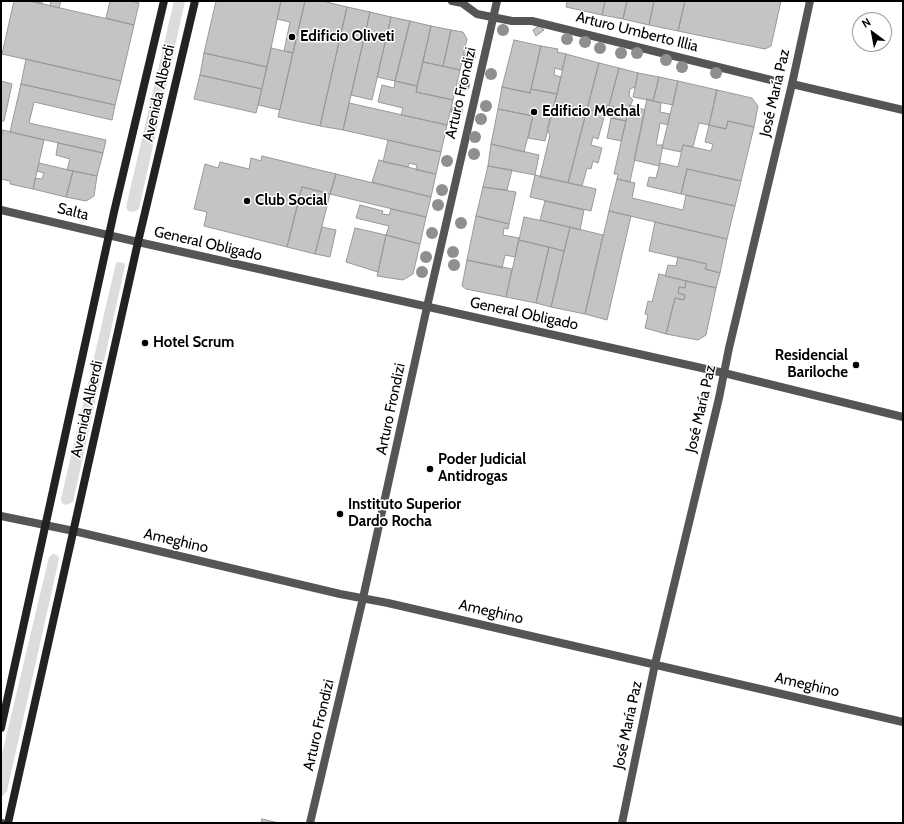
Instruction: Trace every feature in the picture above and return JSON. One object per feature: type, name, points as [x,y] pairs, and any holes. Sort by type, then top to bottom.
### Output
[{"type":"main road","name":"Avenida Alberdi","points":[[1,728],[109,236],[164,1]]},
{"type":"main road","name":"Avenida Alberdi","points":[[8,823],[138,242],[195,1]]},
{"type":"street","name":"Arturo Umberto Illia","points":[[452,1],[462,3],[477,14],[512,21],[532,21],[771,80]]},
{"type":"street","name":"Arturo Frondizi","points":[[310,823],[363,598],[427,307],[497,1]]},
{"type":"street","name":"José María Paz","points":[[622,823],[655,664],[792,84],[810,1]]},
{"type":"street","points":[[792,84],[903,110]]},
{"type":"street","name":"Salta","points":[[1,210],[138,242]]},
{"type":"street","name":"General Obligado","points":[[138,242],[724,373],[903,417]]},
{"type":"street","name":"Ameghino","points":[[1,516],[45,524],[333,592],[655,664],[903,722]]},
{"type":"shaded area","points":[[174,1],[185,1],[139,209],[134,212],[128,211],[126,207]]},
{"type":"shaded area","points":[[116,263],[124,263],[125,266],[73,502],[66,505],[62,503],[61,499]]},
{"type":"shaded area","points":[[53,554],[57,555],[59,559],[7,791],[2,797],[1,758],[49,557]]},
{"type":"building","points":[[14,1],[30,1],[134,25],[121,81],[2,54]]},
{"type":"building","points":[[30,1],[42,1],[42,4]]},
{"type":"building","points":[[51,1],[61,1],[59,8],[50,6]]},
{"type":"building","points":[[110,1],[130,1],[139,3],[134,25],[106,18]]},
{"type":"building","points":[[216,1],[281,1],[267,67],[204,53]]},
{"type":"building","name":"Edificio Oliveti","points":[[281,1],[305,1],[293,53],[284,51],[290,22],[277,19]]},
{"type":"building","points":[[305,1],[322,1],[347,7],[320,126],[278,117]]},
{"type":"building","points":[[567,1],[605,1],[602,15],[566,7]]},
{"type":"building","points":[[605,1],[627,1],[623,19],[602,15]]},
{"type":"building","points":[[627,1],[654,1],[649,25],[623,19]]},
{"type":"building","points":[[654,1],[685,1],[678,31],[649,25]]},
{"type":"building","points":[[685,1],[781,1],[771,46],[765,49],[678,31]]},
{"type":"building","points":[[347,7],[370,12],[343,130],[320,126]]},
{"type":"building","points":[[370,12],[391,17],[372,100],[351,95]]},
{"type":"building","points":[[391,17],[410,21],[395,81],[377,77]]},
{"type":"building","points":[[410,21],[431,26],[417,86],[395,81]]},
{"type":"building","points":[[540,25],[544,30],[536,36],[533,30]]},
{"type":"building","points":[[431,26],[451,30],[443,66],[423,62]]},
{"type":"building","points":[[451,30],[463,32],[467,39],[460,70],[443,66]]},
{"type":"building","points":[[514,40],[541,46],[530,93],[502,87]]},
{"type":"building","points":[[541,46],[558,49],[557,52],[566,54],[562,70],[555,68],[554,75],[561,77],[557,94],[531,89]]},
{"type":"building","points":[[271,48],[293,53],[280,110],[258,105]]},
{"type":"building","points":[[204,53],[267,67],[262,89],[200,75]]},
{"type":"building","points":[[566,54],[599,63],[568,183],[540,177],[550,135],[547,129]]},
{"type":"building","points":[[26,59],[121,81],[115,105],[21,84]]},
{"type":"building","points":[[423,62],[460,70],[453,100],[416,92]]},
{"type":"building","points":[[599,63],[619,68],[609,106],[607,105],[605,114],[587,109]]},
{"type":"building","points":[[619,68],[638,73],[635,87],[630,89],[629,96],[633,100],[628,110],[626,121],[611,118],[614,107],[609,106]]},
{"type":"building","points":[[638,73],[659,77],[653,101],[633,97]]},
{"type":"building","points":[[200,75],[262,89],[256,113],[194,99]]},
{"type":"building","points":[[659,77],[678,81],[673,105],[653,101]]},
{"type":"building","points":[[1,81],[12,84],[4,121],[1,121]]},
{"type":"building","points":[[395,81],[417,86],[416,92],[453,100],[447,125],[401,115],[403,108],[378,102],[382,85],[394,88]]},
{"type":"building","points":[[678,81],[717,90],[709,125],[699,123],[693,147],[683,145],[681,152],[662,148]]},
{"type":"building","points":[[21,84],[115,105],[112,120],[34,102],[29,123],[106,140],[103,153],[10,132]]},
{"type":"building","name":"Edificio Mechal","points":[[502,87],[530,93],[531,89],[557,94],[545,141],[528,138],[533,116],[498,109]]},
{"type":"building","points":[[717,90],[752,98],[758,106],[754,127],[728,121],[726,129],[709,125]]},
{"type":"building","points":[[647,99],[661,103],[660,112],[670,114],[668,125],[660,123],[656,145],[663,145],[659,166],[634,160]]},
{"type":"building","points":[[349,103],[447,125],[441,152],[343,130]]},
{"type":"building","points":[[630,105],[645,110],[630,182],[617,179],[618,174],[614,174]]},
{"type":"building","points":[[498,109],[533,116],[524,152],[491,144]]},
{"type":"building","points":[[587,109],[605,114],[598,139],[593,137],[591,145],[602,148],[598,163],[593,161],[591,169],[587,168],[582,186],[568,183]]},
{"type":"building","points":[[611,118],[626,121],[621,141],[607,138]]},
{"type":"building","points":[[728,121],[754,127],[741,181],[687,169],[681,194],[647,186],[649,177],[656,178],[660,163],[678,167],[683,145],[711,151],[713,144],[705,142],[709,125],[726,129]]},
{"type":"building","points":[[3,130],[44,140],[33,189],[10,184],[10,181],[1,179],[1,138]]},
{"type":"building","points":[[388,140],[441,152],[436,174],[416,170],[417,165],[409,163],[408,167],[383,162]]},
{"type":"building","points":[[58,143],[103,153],[97,176],[67,170],[70,159],[56,155]]},
{"type":"building","points":[[491,144],[539,155],[535,175],[488,166]]},
{"type":"building","name":"Club Social","points":[[262,156],[336,174],[330,194],[302,187],[287,247],[204,226],[207,212],[194,209],[205,164],[218,168],[220,162],[249,169],[251,158],[261,161]]},
{"type":"building","points":[[379,160],[436,174],[431,197],[372,182]]},
{"type":"building","points":[[39,163],[73,171],[66,197],[33,189],[35,178],[42,179],[44,173],[37,171]]},
{"type":"building","points":[[488,166],[512,170],[507,190],[483,187]]},
{"type":"building","points":[[687,169],[741,181],[735,206],[681,194]]},
{"type":"building","points":[[73,171],[97,176],[94,196],[86,201],[66,197]]},
{"type":"building","points":[[336,174],[431,197],[426,217],[330,194]]},
{"type":"building","points":[[535,175],[596,189],[591,211],[530,197]]},
{"type":"building","points":[[617,179],[635,183],[632,198],[683,210],[686,195],[735,206],[727,239],[609,211]]},
{"type":"building","points":[[302,187],[330,194],[315,254],[287,247]]},
{"type":"building","points":[[483,187],[516,192],[509,224],[476,216]]},
{"type":"building","points":[[545,201],[584,210],[580,230],[540,220]]},
{"type":"building","points":[[360,205],[383,211],[382,214],[389,215],[391,209],[426,217],[420,244],[386,235],[389,226],[356,218]]},
{"type":"building","points":[[609,211],[631,216],[607,320],[585,314]]},
{"type":"building","points":[[476,216],[509,224],[508,229],[504,228],[503,235],[519,238],[515,257],[505,255],[502,268],[467,260]]},
{"type":"building","points":[[524,217],[570,227],[564,251],[519,240]]},
{"type":"building","points":[[655,222],[727,239],[720,273],[705,269],[707,264],[649,251]]},
{"type":"building","points":[[322,227],[336,230],[330,257],[315,254]]},
{"type":"building","points":[[570,227],[603,235],[585,314],[551,307]]},
{"type":"building","points":[[355,228],[386,235],[378,272],[346,262]]},
{"type":"building","points":[[386,235],[420,244],[413,274],[403,280],[377,276]]},
{"type":"building","points":[[519,240],[549,247],[536,303],[506,297]]},
{"type":"building","points":[[549,247],[564,251],[551,307],[536,303]]},
{"type":"building","points":[[678,257],[707,264],[705,269],[720,273],[716,288],[665,276],[668,265],[676,266]]},
{"type":"building","points":[[467,260],[512,269],[506,297],[466,289],[462,286]]},
{"type":"building","points":[[659,274],[686,281],[685,288],[679,287],[678,293],[685,295],[684,300],[675,298],[666,334],[645,328],[648,315],[645,314],[648,301],[652,302]]},
{"type":"building","points":[[686,281],[716,288],[706,335],[698,340],[666,334],[675,298],[684,300],[685,295],[678,293],[679,287],[685,288]]},
{"type":"building","points":[[262,819],[279,823],[261,823]]},
{"type":"place","name":"Edificio Oliveti","points":[[292,37]]},
{"type":"place","name":"Edificio Mechal","points":[[534,112]]},
{"type":"place","name":"Club Social","points":[[247,201]]},
{"type":"place","name":"Hotel Scrum","points":[[145,343]]},
{"type":"place","name":"Residencial Bariloche","points":[[856,365]]},
{"type":"place","name":"Poder Judicial Antidrogas","points":[[430,469]]},
{"type":"place","name":"Instituto Superior Dardo Rocha","points":[[340,514]]}]
